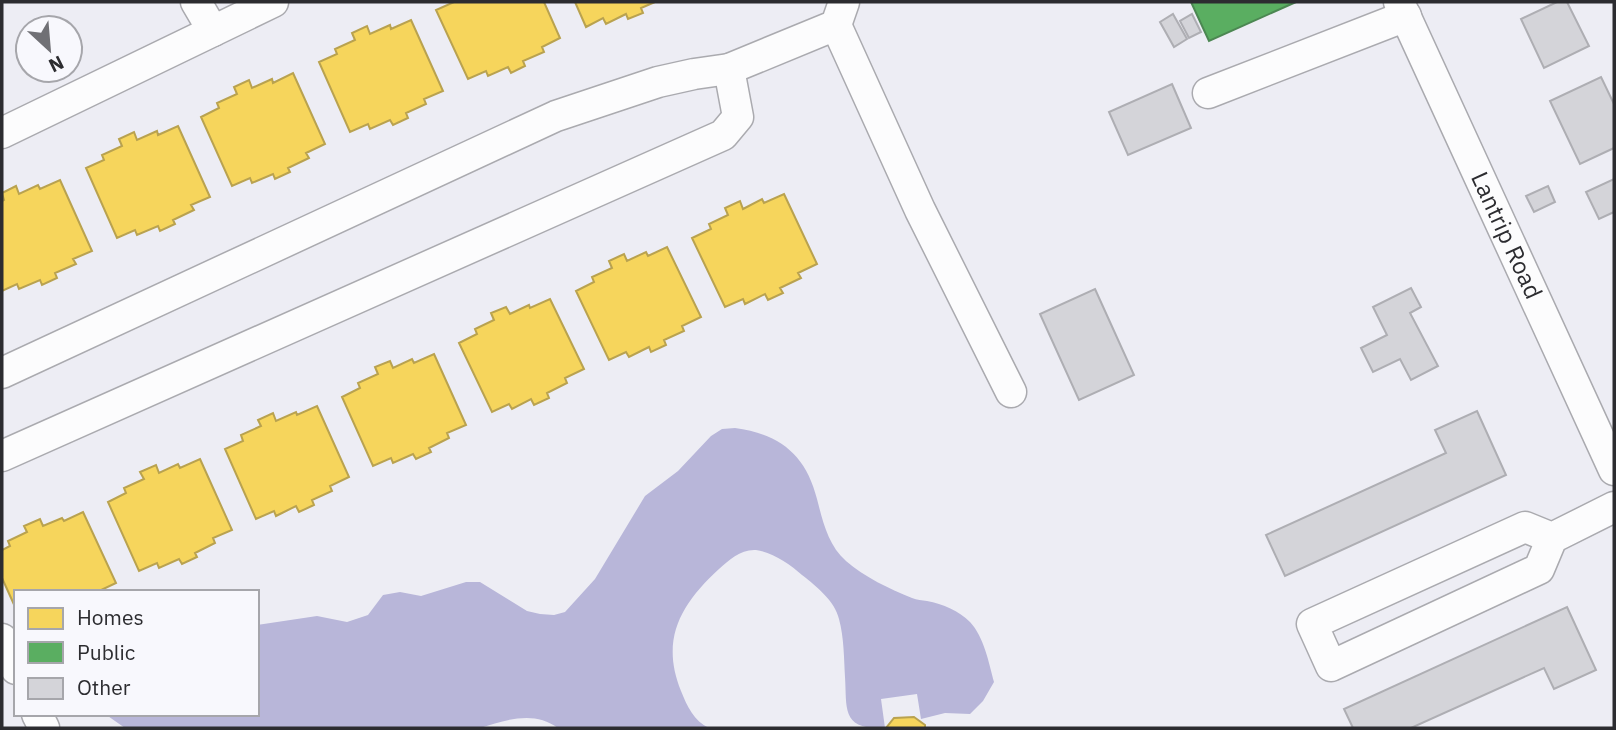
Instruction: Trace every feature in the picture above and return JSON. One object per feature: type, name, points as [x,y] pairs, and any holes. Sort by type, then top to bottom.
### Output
[{"type":"street","points":[[196,2],[213,31]]},
{"type":"street","points":[[2,133],[273,2]]},
{"type":"street","points":[[1209,93],[1402,9]]},
{"type":"street","name":"Lantrip Road","points":[[1402,9],[1614,470]]},
{"type":"street","points":[[2,373],[556,116],[658,82],[729,69],[840,13],[920,211],[1011,392]]},
{"type":"street","points":[[2,456],[723,135],[738,117],[729,69]]},
{"type":"street","points":[[1552,538],[1525,527],[1312,624],[1331,666],[1539,569],[1552,538],[1614,507]]},
{"type":"street","points":[[2,639],[14,665]]},
{"type":"water","points":[[735,428],[765,435],[789,449],[806,470],[830,540],[846,561],[886,587],[914,599],[945,606],[970,622],[982,643],[994,682],[983,701],[970,714],[945,713],[921,719],[917,694],[881,699],[885,728],[871,728],[854,721],[847,708],[844,648],[834,606],[819,589],[792,567],[774,556],[756,550],[745,551],[736,556],[706,582],[685,609],[674,639],[675,672],[681,691],[695,717],[709,728],[558,728],[539,719],[520,718],[480,728],[125,728],[108,716],[259,716],[259,625],[317,616],[347,622],[368,615],[383,595],[400,592],[421,596],[466,582],[480,582],[527,611],[554,615],[565,612],[595,579],[645,496],[678,471],[711,436],[722,429]]},
{"type":"building: Homes","points":[[454,2],[544,2],[560,38],[542,47],[544,52],[523,61],[525,66],[511,73],[508,67],[488,76],[486,71],[468,79],[436,10]]},
{"type":"building: Homes","points":[[575,2],[655,2],[641,8],[643,13],[628,19],[626,14],[606,24],[603,18],[586,27]]},
{"type":"building: Homes","points":[[411,20],[443,91],[424,99],[426,104],[406,113],[408,118],[393,125],[390,120],[370,129],[368,124],[350,132],[319,62],[337,54],[335,49],[355,40],[352,33],[367,26],[370,34]]},
{"type":"building: Homes","points":[[293,73],[325,144],[306,153],[309,158],[288,168],[290,172],[275,179],[273,174],[252,183],[250,178],[232,186],[201,117],[219,108],[217,103],[237,94],[234,87],[249,80],[252,88],[272,79],[273,83]]},
{"type":"building: Homes","points":[[178,126],[210,197],[191,205],[194,210],[173,220],[175,224],[160,231],[158,226],[137,235],[135,230],[117,238],[86,168],[104,160],[102,155],[122,146],[119,139],[134,132],[137,140]]},
{"type":"building: Homes","points":[[60,180],[92,251],[73,259],[76,264],[55,273],[57,278],[42,285],[40,280],[19,289],[17,284],[2,291],[2,193],[16,186],[19,194],[38,185],[40,189]]},
{"type":"building: Homes","points":[[784,194],[817,264],[798,273],[801,278],[780,288],[783,293],[768,300],[765,294],[745,304],[743,299],[725,307],[692,238],[711,229],[709,224],[728,215],[725,208],[740,201],[743,209],[762,199],[764,203]]},
{"type":"building: Homes","points":[[667,247],[701,317],[682,326],[684,331],[664,340],[666,345],[651,352],[649,347],[629,357],[626,352],[609,360],[576,291],[594,282],[592,277],[612,268],[609,261],[624,254],[627,261],[646,252],[648,256]]},
{"type":"building: Homes","points":[[550,299],[584,369],[565,378],[567,383],[547,393],[549,398],[534,405],[531,399],[512,409],[509,404],[492,412],[459,343],[477,334],[475,329],[494,320],[491,313],[506,307],[510,314]]},
{"type":"building: Homes","points":[[434,354],[466,425],[447,433],[449,438],[429,448],[431,452],[416,459],[413,454],[393,463],[391,458],[373,466],[342,397],[360,388],[358,383],[378,374],[375,367],[390,361],[393,368],[412,359],[414,363]]},
{"type":"building: Homes","points":[[317,406],[349,477],[330,486],[332,491],[312,500],[314,505],[299,512],[296,506],[276,516],[274,511],[256,519],[225,449],[243,441],[241,435],[261,426],[258,420],[273,413],[276,421]]},
{"type":"building: Homes","points":[[200,459],[232,530],[213,538],[215,543],[195,553],[197,557],[182,564],[179,559],[159,568],[157,563],[139,571],[108,502],[126,493],[124,488],[144,479],[140,472],[156,465],[159,473],[178,464],[180,468]]},
{"type":"building: Homes","points":[[83,512],[116,583],[101,590],[14,590],[14,605],[2,578],[2,550],[10,546],[8,541],[27,532],[24,526],[40,519],[43,526],[62,518],[64,521]]},
{"type":"building: Homes","points":[[914,717],[925,725],[925,728],[886,728],[894,718]]},
{"type":"building: Public","points":[[1191,2],[1296,2],[1209,41]]},
{"type":"building: Other","points":[[1557,2],[1567,2],[1589,46],[1544,68],[1521,19]]},
{"type":"building: Other","points":[[1173,14],[1187,39],[1174,47],[1160,22]]},
{"type":"building: Other","points":[[1192,14],[1201,32],[1189,38],[1180,21]]},
{"type":"building: Other","points":[[1601,77],[1614,104],[1614,148],[1580,164],[1550,101]]},
{"type":"building: Other","points":[[1172,84],[1191,128],[1128,155],[1109,112]]},
{"type":"building: Other","points":[[1614,179],[1614,212],[1599,219],[1586,192]]},
{"type":"building: Other","points":[[1548,186],[1555,202],[1534,212],[1526,196]]},
{"type":"building: Other","points":[[1411,288],[1421,307],[1410,313],[1438,366],[1411,380],[1400,359],[1373,372],[1361,348],[1387,335],[1373,307]]},
{"type":"building: Other","points":[[1095,289],[1134,375],[1079,400],[1040,314]]},
{"type":"building: Other","points":[[1477,411],[1506,475],[1285,576],[1266,535],[1446,453],[1435,430]]},
{"type":"building: Other","points":[[1567,607],[1596,670],[1554,689],[1544,668],[1411,728],[1353,728],[1344,709]]}]
